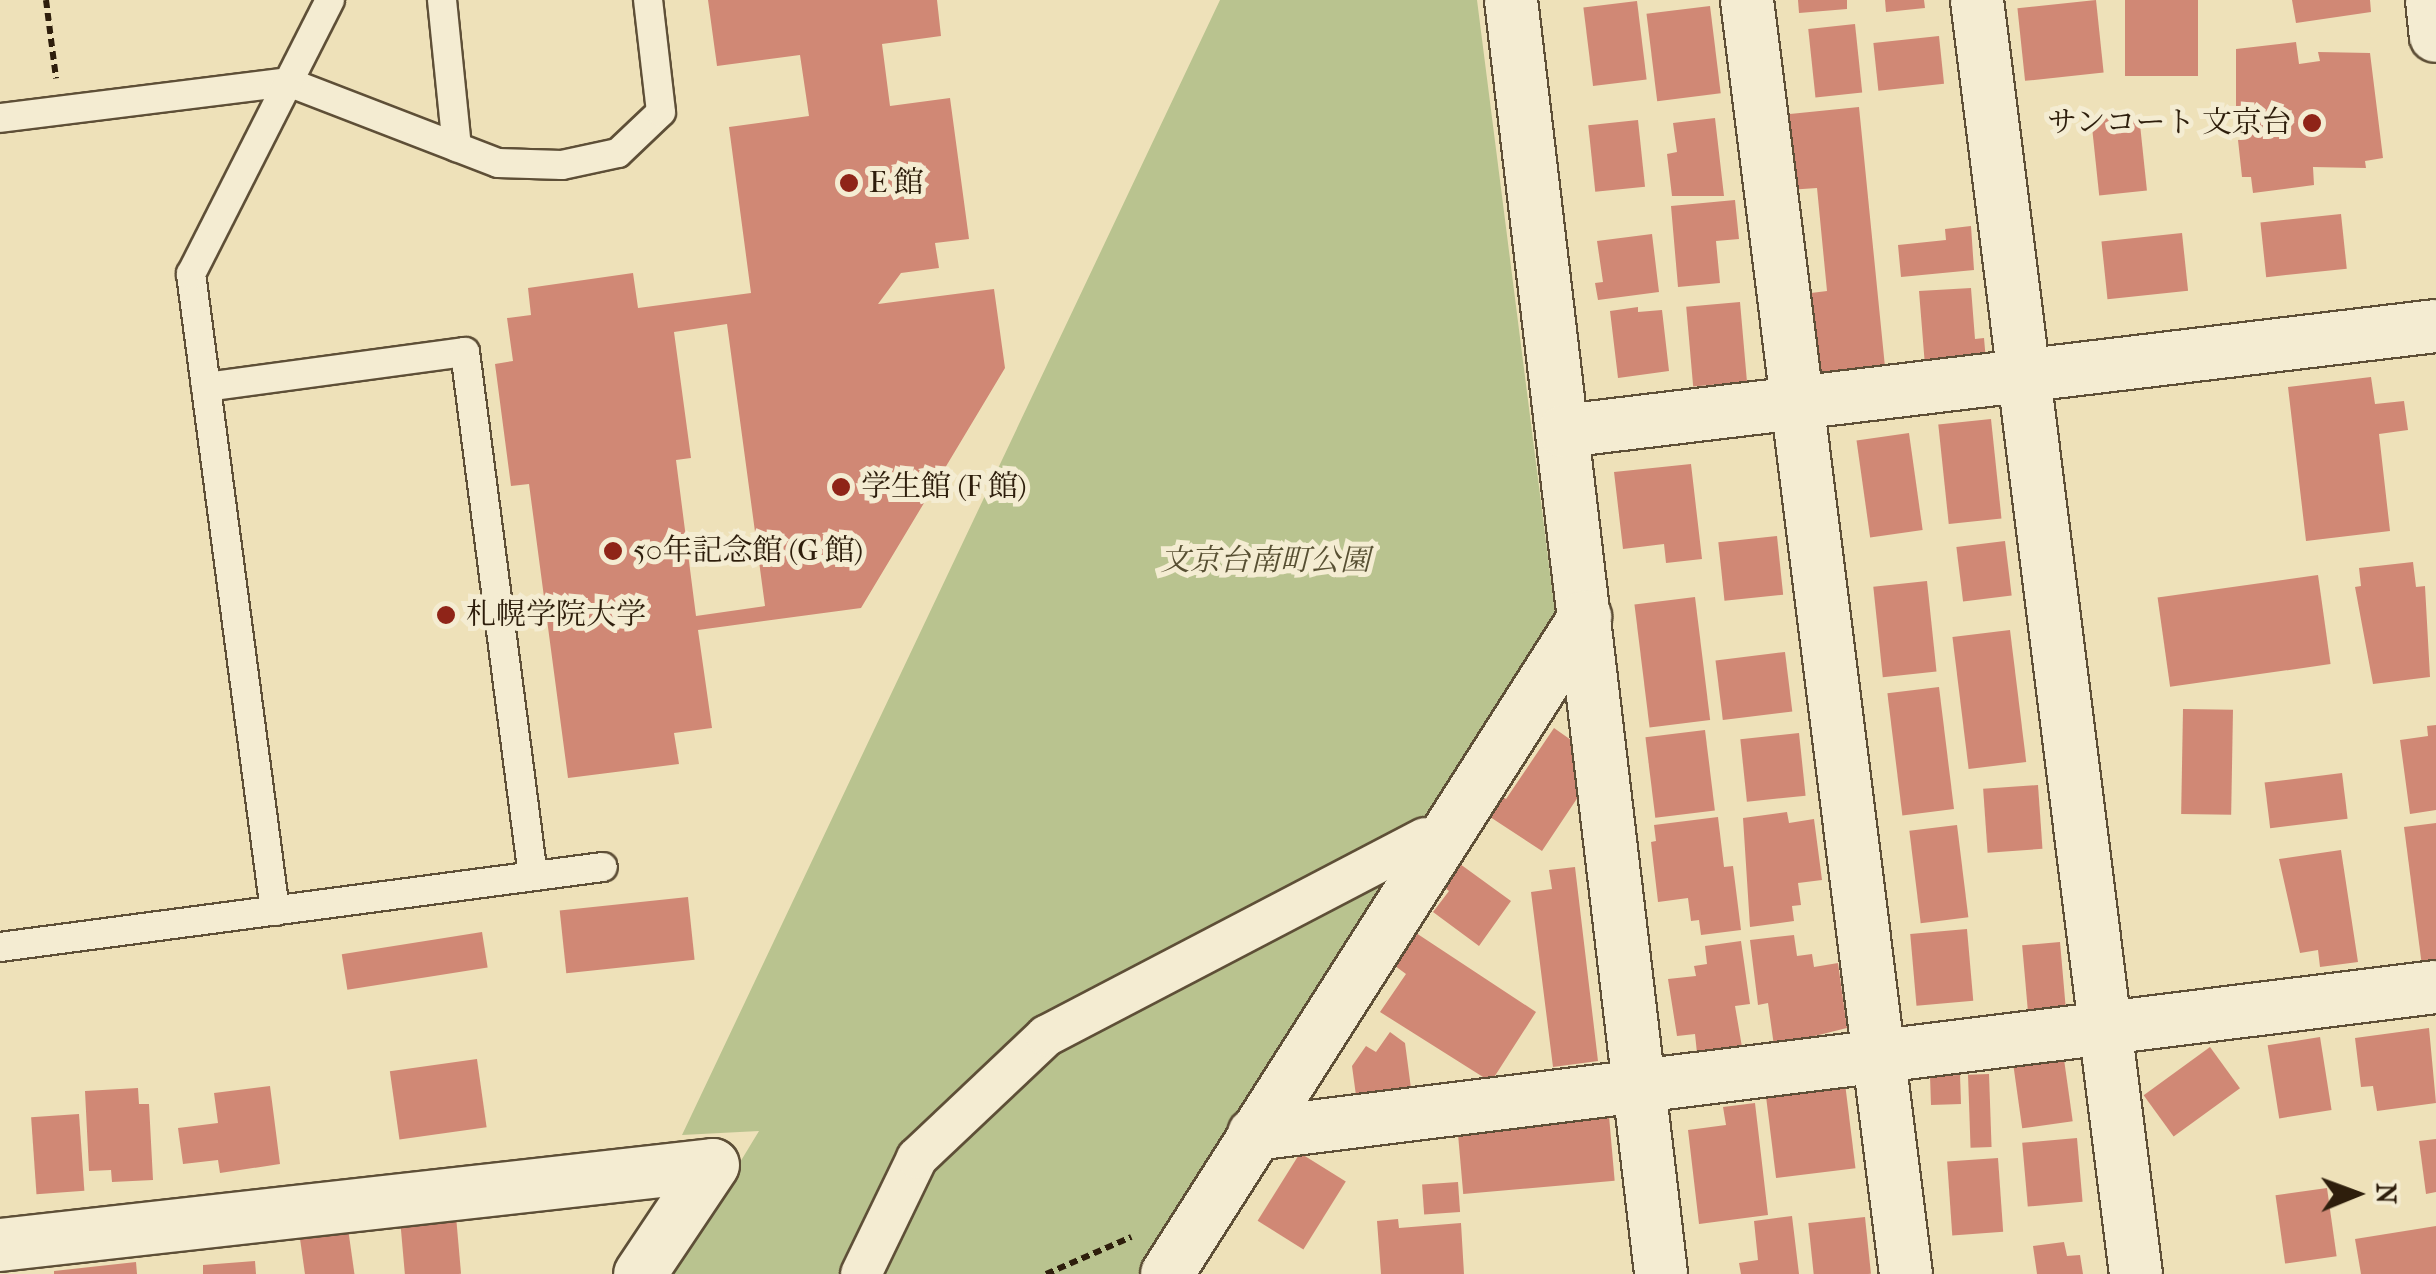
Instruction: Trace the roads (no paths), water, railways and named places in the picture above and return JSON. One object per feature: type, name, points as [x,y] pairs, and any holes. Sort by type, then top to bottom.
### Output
[{"type":"street","points":[[1511,0],[1661,1274]]},
{"type":"street","points":[[1747,0],[1906,1274]]},
{"type":"street","points":[[1977,0],[2136,1274]]},
{"type":"street","points":[[2432,0],[2436,36]]},
{"type":"street","points":[[1564,430],[1796,406],[2022,372],[2436,326]]},
{"type":"street","points":[[1150,1255],[1254,1134],[1586,616]]},
{"type":"street","points":[[861,1274],[917,1158],[1046,1036],[1424,838]]},
{"type":"street","points":[[1254,1134],[2436,987]]},
{"type":"street","points":[[0,1245],[713,1165],[640,1274]]},
{"type":"lane","points":[[275,910],[192,274],[330,0]]},
{"type":"lane","points":[[442,0],[457,147]]},
{"type":"lane","points":[[0,118],[288,82],[498,164],[562,165],[618,154],[661,112],[648,0]]},
{"type":"lane","points":[[206,387],[464,352],[533,876]]},
{"type":"lane","points":[[0,947],[603,867]]},
{"type":"place","name":"サンコート 文京台","points":[[2312,123]]},
{"type":"place","name":"E 館","points":[[849,183]]},
{"type":"place","name":"学生館 (F 館)","points":[[841,487]]},
{"type":"place","name":"50年記念館 (G 館)","points":[[613,551]]},
{"type":"place","name":"札幌学院大学","points":[[446,615]]},
{"type":"park label","name":"文京台南町公園","points":[[1265,561]]}]
